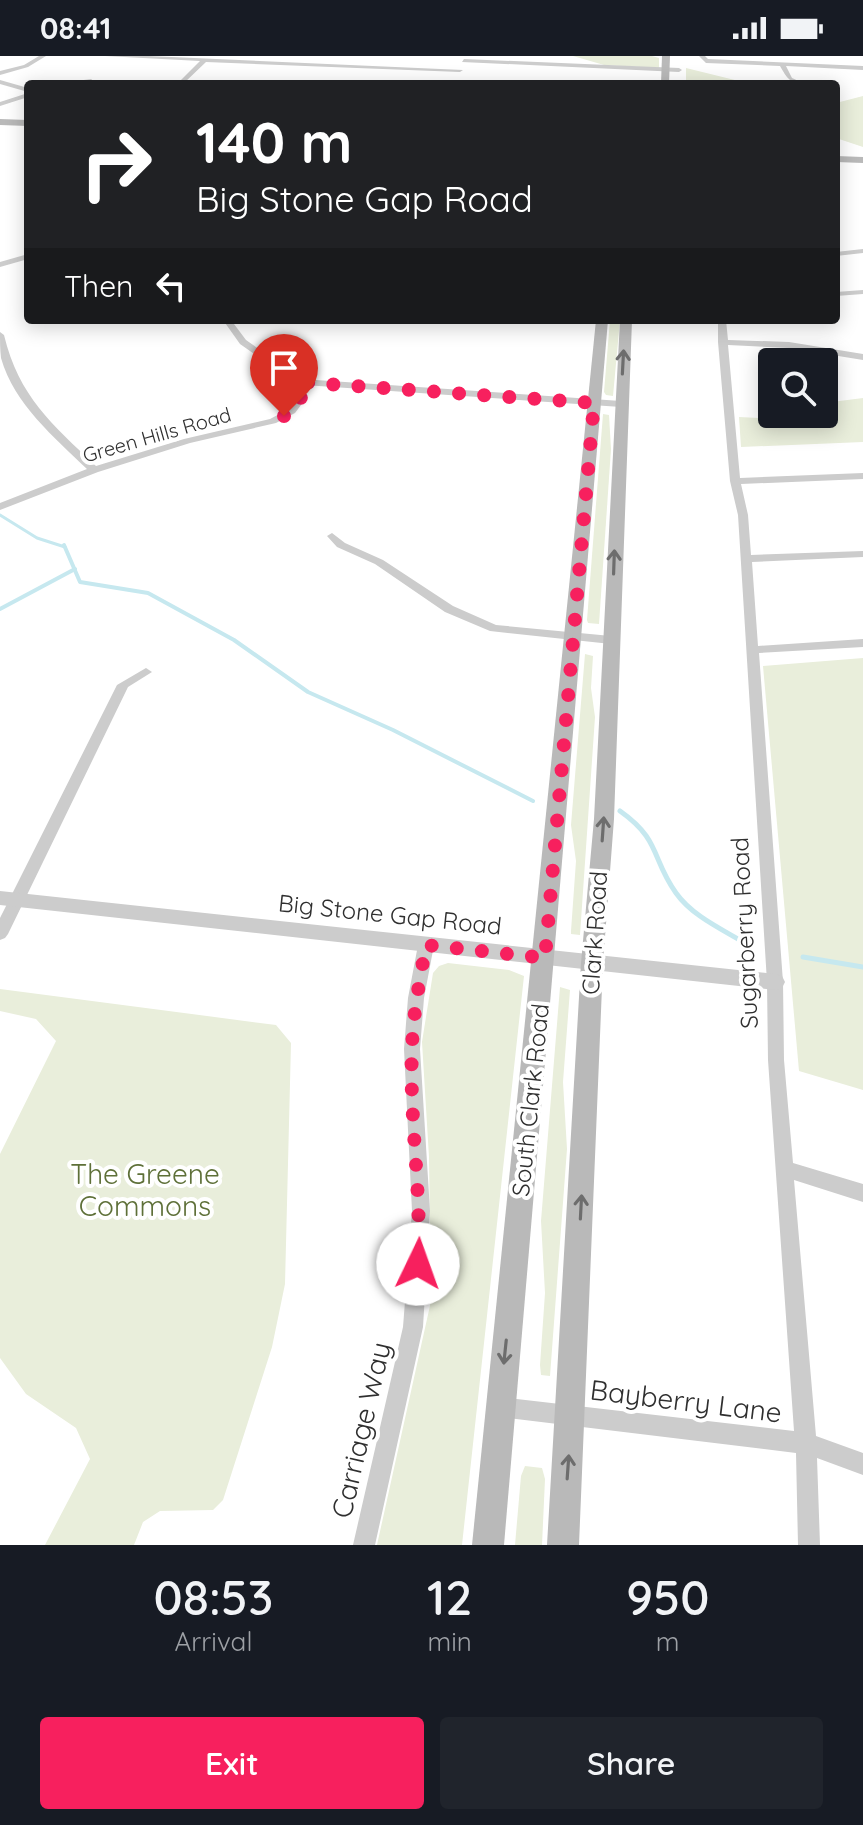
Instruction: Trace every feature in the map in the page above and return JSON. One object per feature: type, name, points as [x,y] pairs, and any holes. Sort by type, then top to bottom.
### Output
[{"type":"main road","points":[[665,80],[666,56]]},
{"type":"main road","points":[[679,56],[679,74]]},
{"type":"main road","points":[[0,123],[24,124]]},
{"type":"main road","points":[[840,161],[863,162]]},
{"type":"main road","name":"South Clark Road","points":[[488,1545],[602,324]]},
{"type":"main road","name":"Clark Road","points":[[563,1545],[592,963],[604,819],[626,324]]},
{"type":"street","points":[[0,73],[26,66],[43,56]]},
{"type":"street","points":[[108,56],[460,70]]},
{"type":"street","points":[[702,56],[706,61],[863,68]]},
{"type":"street","points":[[455,80],[465,59],[666,70],[679,74]]},
{"type":"street","points":[[186,80],[204,60]]},
{"type":"street","points":[[781,63],[792,80]]},
{"type":"street","points":[[0,82],[24,91]]},
{"type":"street","points":[[0,104],[24,95]]},
{"type":"street","points":[[0,104],[24,107]]},
{"type":"street","points":[[840,254],[863,251]]},
{"type":"street","points":[[0,265],[24,257]]},
{"type":"street","points":[[840,294],[863,292]]},
{"type":"street","points":[[230,324],[243,342],[299,382],[621,404]]},
{"type":"street","name":"Sugarberry Road","points":[[722,324],[735,481],[743,515],[775,982],[776,1060],[805,1443],[809,1545]]},
{"type":"street","points":[[0,335],[6,367],[15,384],[38,414],[94,470]]},
{"type":"street","points":[[722,342],[789,345],[863,357]]},
{"type":"street","name":"Green Hills Road","points":[[0,507],[94,470],[196,439],[273,421],[298,405],[302,394],[299,382]]},
{"type":"street","points":[[735,481],[863,476]]},
{"type":"street","points":[[332,536],[341,545],[379,562],[449,609],[494,628],[611,640]]},
{"type":"street","points":[[745,559],[863,554]]},
{"type":"street","points":[[751,650],[863,643]]},
{"type":"street","points":[[0,934],[9,899],[123,685],[146,672]]},
{"type":"street","name":"Big Stone Gap Road","points":[[9,899],[775,982]]},
{"type":"street","name":"Carriage Way","points":[[364,1545],[413,1327],[421,1211],[412,1049],[416,998],[426,945]]},
{"type":"street","points":[[785,1169],[863,1193]]},
{"type":"street","name":"Bayberry Lane","points":[[500,1407],[805,1443],[863,1464]]},
{"type":"green space","points":[[573,56],[652,56],[659,58],[659,68],[604,65]]},
{"type":"green space","points":[[686,68],[735,80],[686,80]]},
{"type":"green space","points":[[863,96],[863,147],[840,139],[840,102]]},
{"type":"green space","points":[[610,324],[620,324],[613,396],[604,392]]},
{"type":"green space","points":[[863,398],[863,442],[741,447],[739,417],[758,418],[758,428],[838,428],[838,401]]},
{"type":"green space","points":[[603,414],[609,415],[611,449],[599,624],[588,623],[587,620]]},
{"type":"green space","points":[[585,654],[593,656],[591,688],[595,717],[580,935],[571,934],[576,861],[571,825]]},
{"type":"green space","points":[[863,658],[863,1090],[799,1071],[763,666]]},
{"type":"green space","points":[[448,963],[509,970],[524,976],[462,1545],[377,1545],[431,1301],[429,1157],[422,1042],[433,973],[439,966]]},
{"type":"green space","points":[[560,987],[570,990],[563,1082],[567,1149],[550,1376],[541,1375],[540,1365],[545,1293],[541,1221]]},
{"type":"green space","name":"The Greene Commons","points":[[0,989],[276,1025],[291,1043],[285,1284],[272,1347],[223,1500],[213,1510],[160,1511],[143,1522],[134,1545],[45,1545],[90,1459],[76,1428],[26,1394],[0,1358],[0,1154],[56,1041],[36,1019],[0,1011]]},
{"type":"green space","points":[[525,1466],[542,1468],[545,1479],[542,1545],[515,1545],[521,1476]]},
{"type":"waterway","points":[[0,515],[37,538],[65,547]]},
{"type":"waterway","points":[[65,547],[74,569]]},
{"type":"waterway","points":[[0,609],[74,569]]},
{"type":"waterway","points":[[74,569],[80,582],[148,593],[234,640],[308,692],[393,730],[533,801]]},
{"type":"waterway","points":[[620,811],[643,831],[668,881],[683,902],[748,945]]},
{"type":"waterway","points":[[803,957],[863,967]]},
{"type":"route","points":[[284,416],[301,399],[299,382],[594,403],[545,958],[426,945],[416,998],[412,1049],[421,1211],[418,1264]]}]
